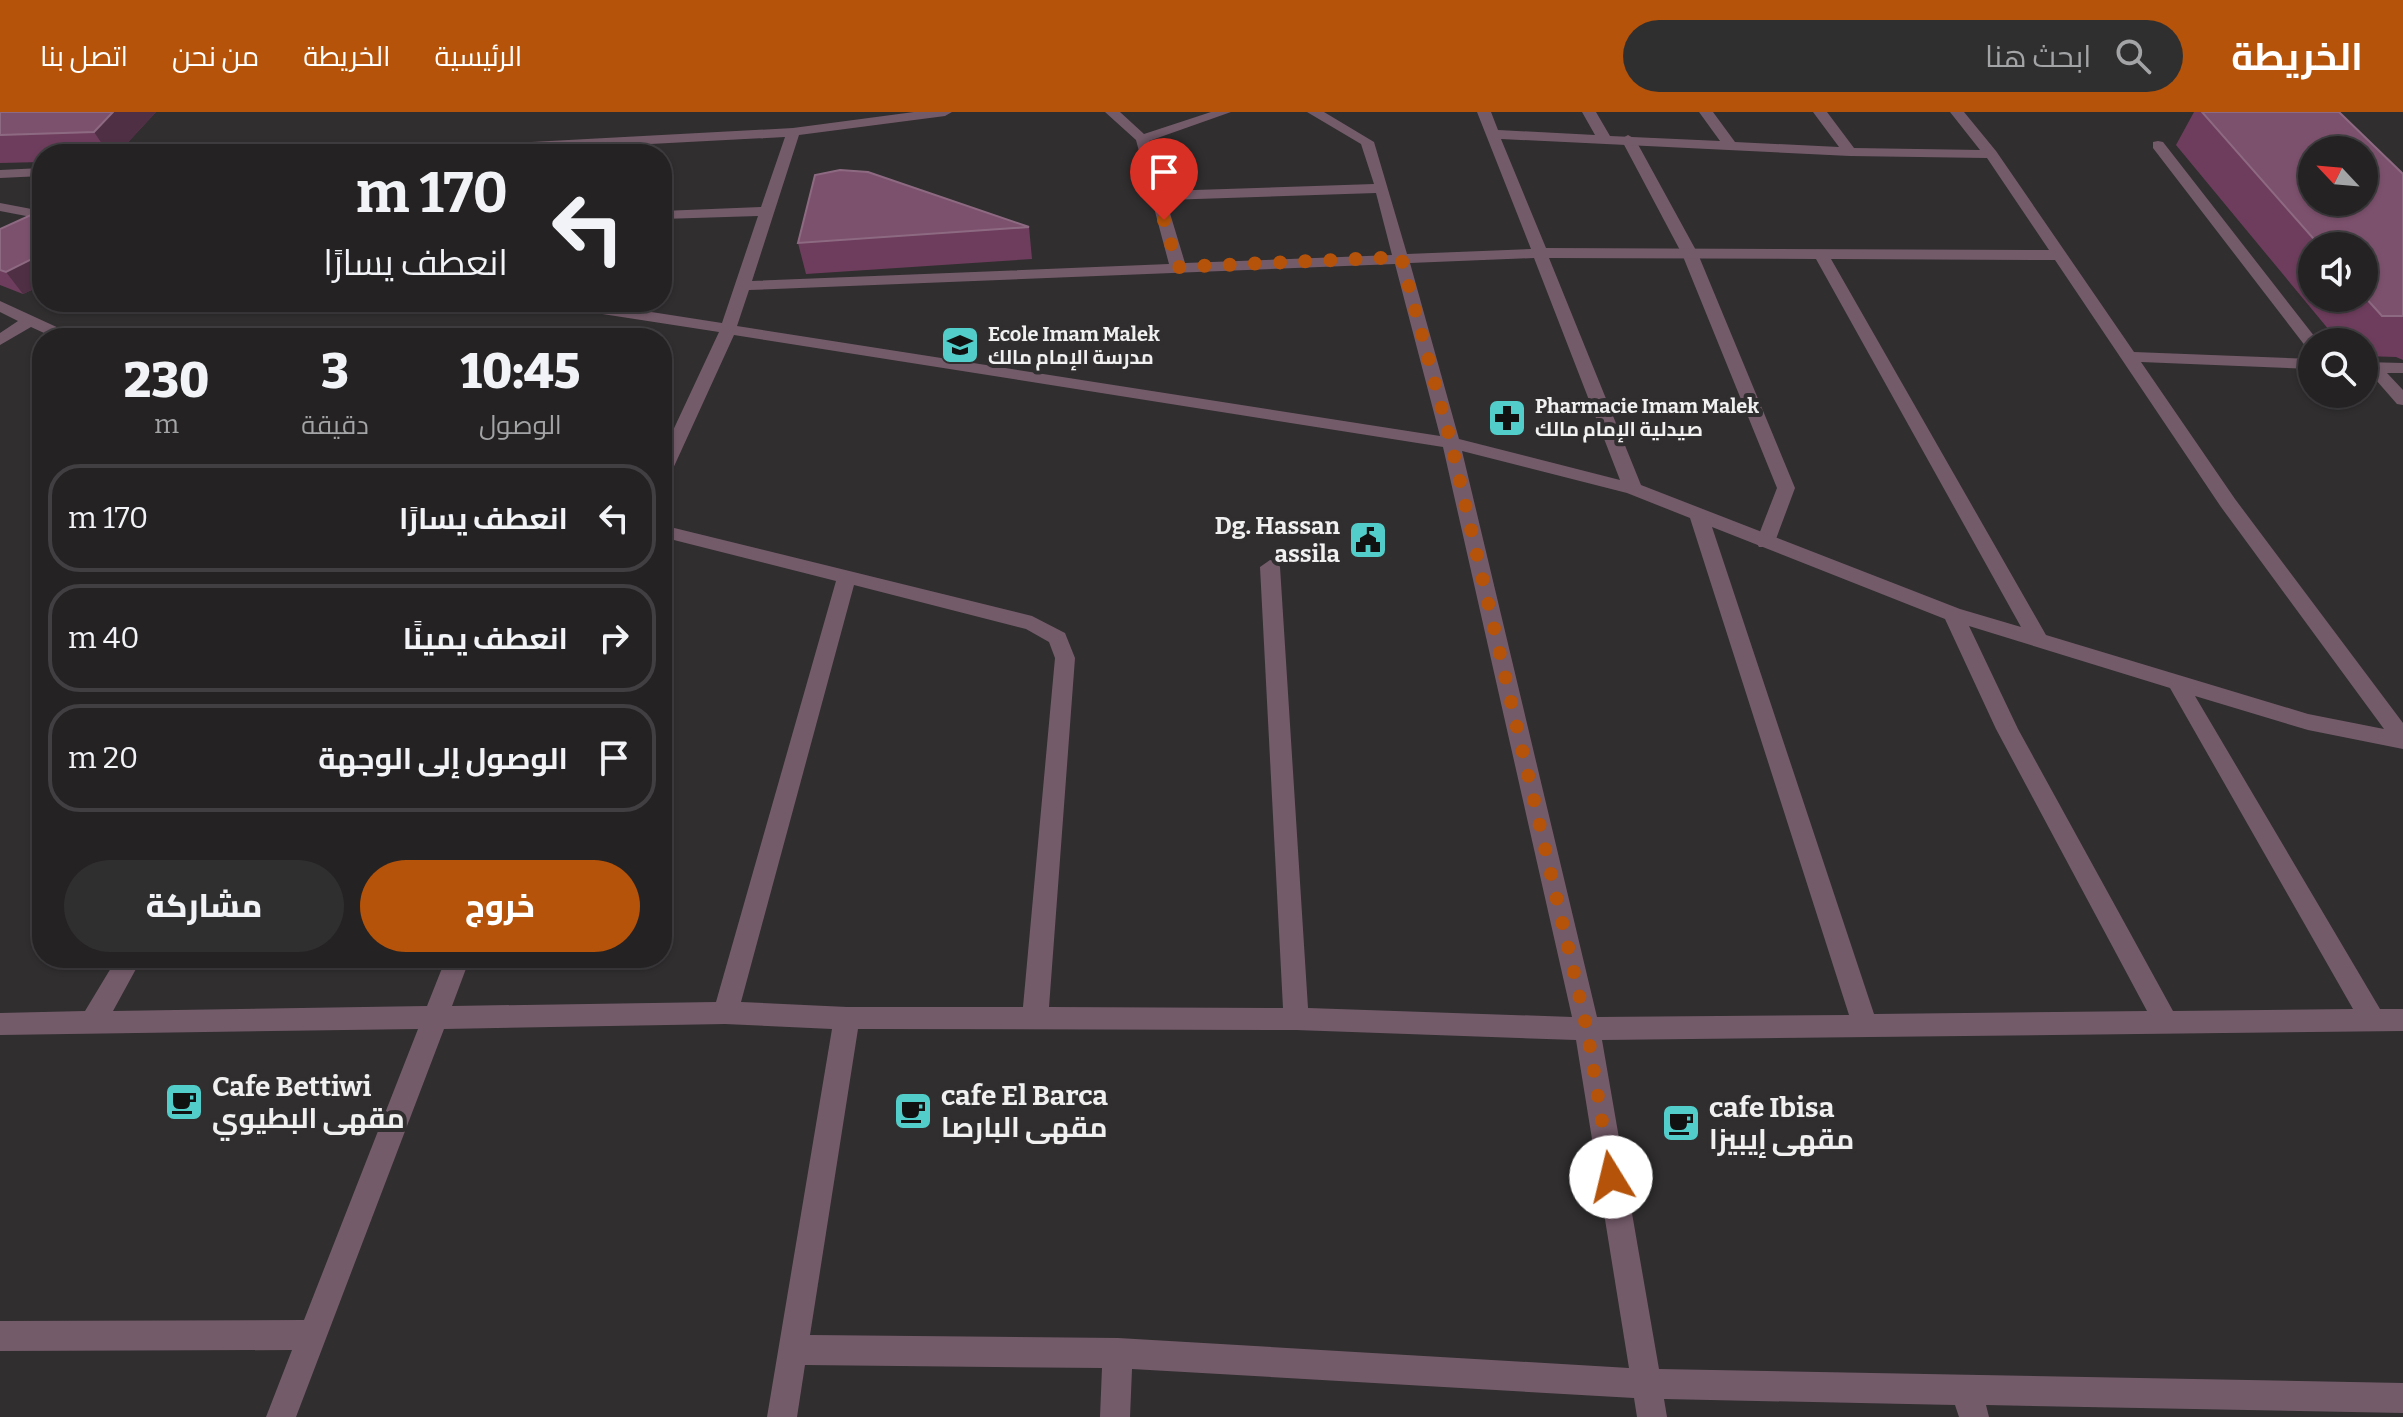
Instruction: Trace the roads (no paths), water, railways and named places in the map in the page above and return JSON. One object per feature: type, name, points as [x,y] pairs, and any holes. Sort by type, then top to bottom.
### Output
[{"type":"street","points":[[604,144],[756,128],[793,132],[945,112]]},
{"type":"street","points":[[1112,112],[1142,139],[1178,267]]},
{"type":"street","points":[[1142,139],[1224,112]]},
{"type":"street","points":[[1314,112],[1367,142],[1451,443],[1587,1029],[1652,1417]]},
{"type":"street","points":[[1484,112],[1633,489]]},
{"type":"street","points":[[1589,112],[1604,138]]},
{"type":"street","points":[[1706,112],[1730,145]]},
{"type":"street","points":[[1820,112],[1850,152]]},
{"type":"street","points":[[1957,112],[1991,154],[2228,503],[2403,740]]},
{"type":"street","points":[[672,451],[728,331],[793,132]]},
{"type":"street","points":[[1493,134],[1850,152],[1991,154]]},
{"type":"street","points":[[1628,139],[1690,254],[1786,488],[1766,542]]},
{"type":"street","points":[[2158,145],[2300,328]]},
{"type":"street","points":[[0,174],[32,172]]},
{"type":"street","points":[[1156,196],[1382,188]]},
{"type":"street","points":[[0,207],[32,213]]},
{"type":"street","points":[[672,215],[769,211]]},
{"type":"street","points":[[741,286],[1542,253],[2059,255]]},
{"type":"street","points":[[1821,254],[2039,641]]},
{"type":"street","points":[[0,306],[47,328]]},
{"type":"street","points":[[616,312],[1451,443],[1633,489],[1953,614],[2039,641],[2308,722],[2403,740]]},
{"type":"street","points":[[0,340],[30,320]]},
{"type":"street","points":[[2128,357],[2298,363]]},
{"type":"street","points":[[2378,367],[2403,368]]},
{"type":"street","points":[[2378,376],[2403,400]]},
{"type":"street","points":[[1699,516],[1865,1026]]},
{"type":"street","points":[[672,534],[1032,623],[1058,638],[1065,658],[1035,1019]]},
{"type":"street","points":[[1270,567],[1296,1019]]},
{"type":"street","points":[[725,1013],[846,579]]},
{"type":"street","points":[[1953,614],[2007,729],[2166,1023]]},
{"type":"street","points":[[2178,684],[2372,1018]]},
{"type":"street","points":[[92,1023],[124,968]]},
{"type":"street","points":[[281,1417],[454,968]]},
{"type":"street","points":[[0,1024],[725,1013],[847,1018],[1296,1019],[1587,1029],[2403,1020]]},
{"type":"street","points":[[782,1417],[847,1018]]},
{"type":"street","points":[[0,1336],[315,1335]]},
{"type":"street","points":[[795,1350],[1118,1353],[1970,1404],[2308,1407],[2403,1398]]},
{"type":"street","points":[[1115,1417],[1118,1353]]},
{"type":"place","name":"Ecole Imam Malek مدرسة الإمام مالك","points":[[960,345]]},
{"type":"place","name":"Pharmacie Imam Malek صيدلية الإمام مالك","points":[[1507,418]]},
{"type":"place","name":"Dg. Hassan assila","points":[[1368,540]]},
{"type":"place","name":"Cafe Bettiwi مقهى البطيوي","points":[[184,1102]]},
{"type":"place","name":"cafe El Barca مقهى البارصا","points":[[913,1111]]},
{"type":"place","name":"cafe Ibisa مقهى إيبيزا","points":[[1681,1123]]}]
